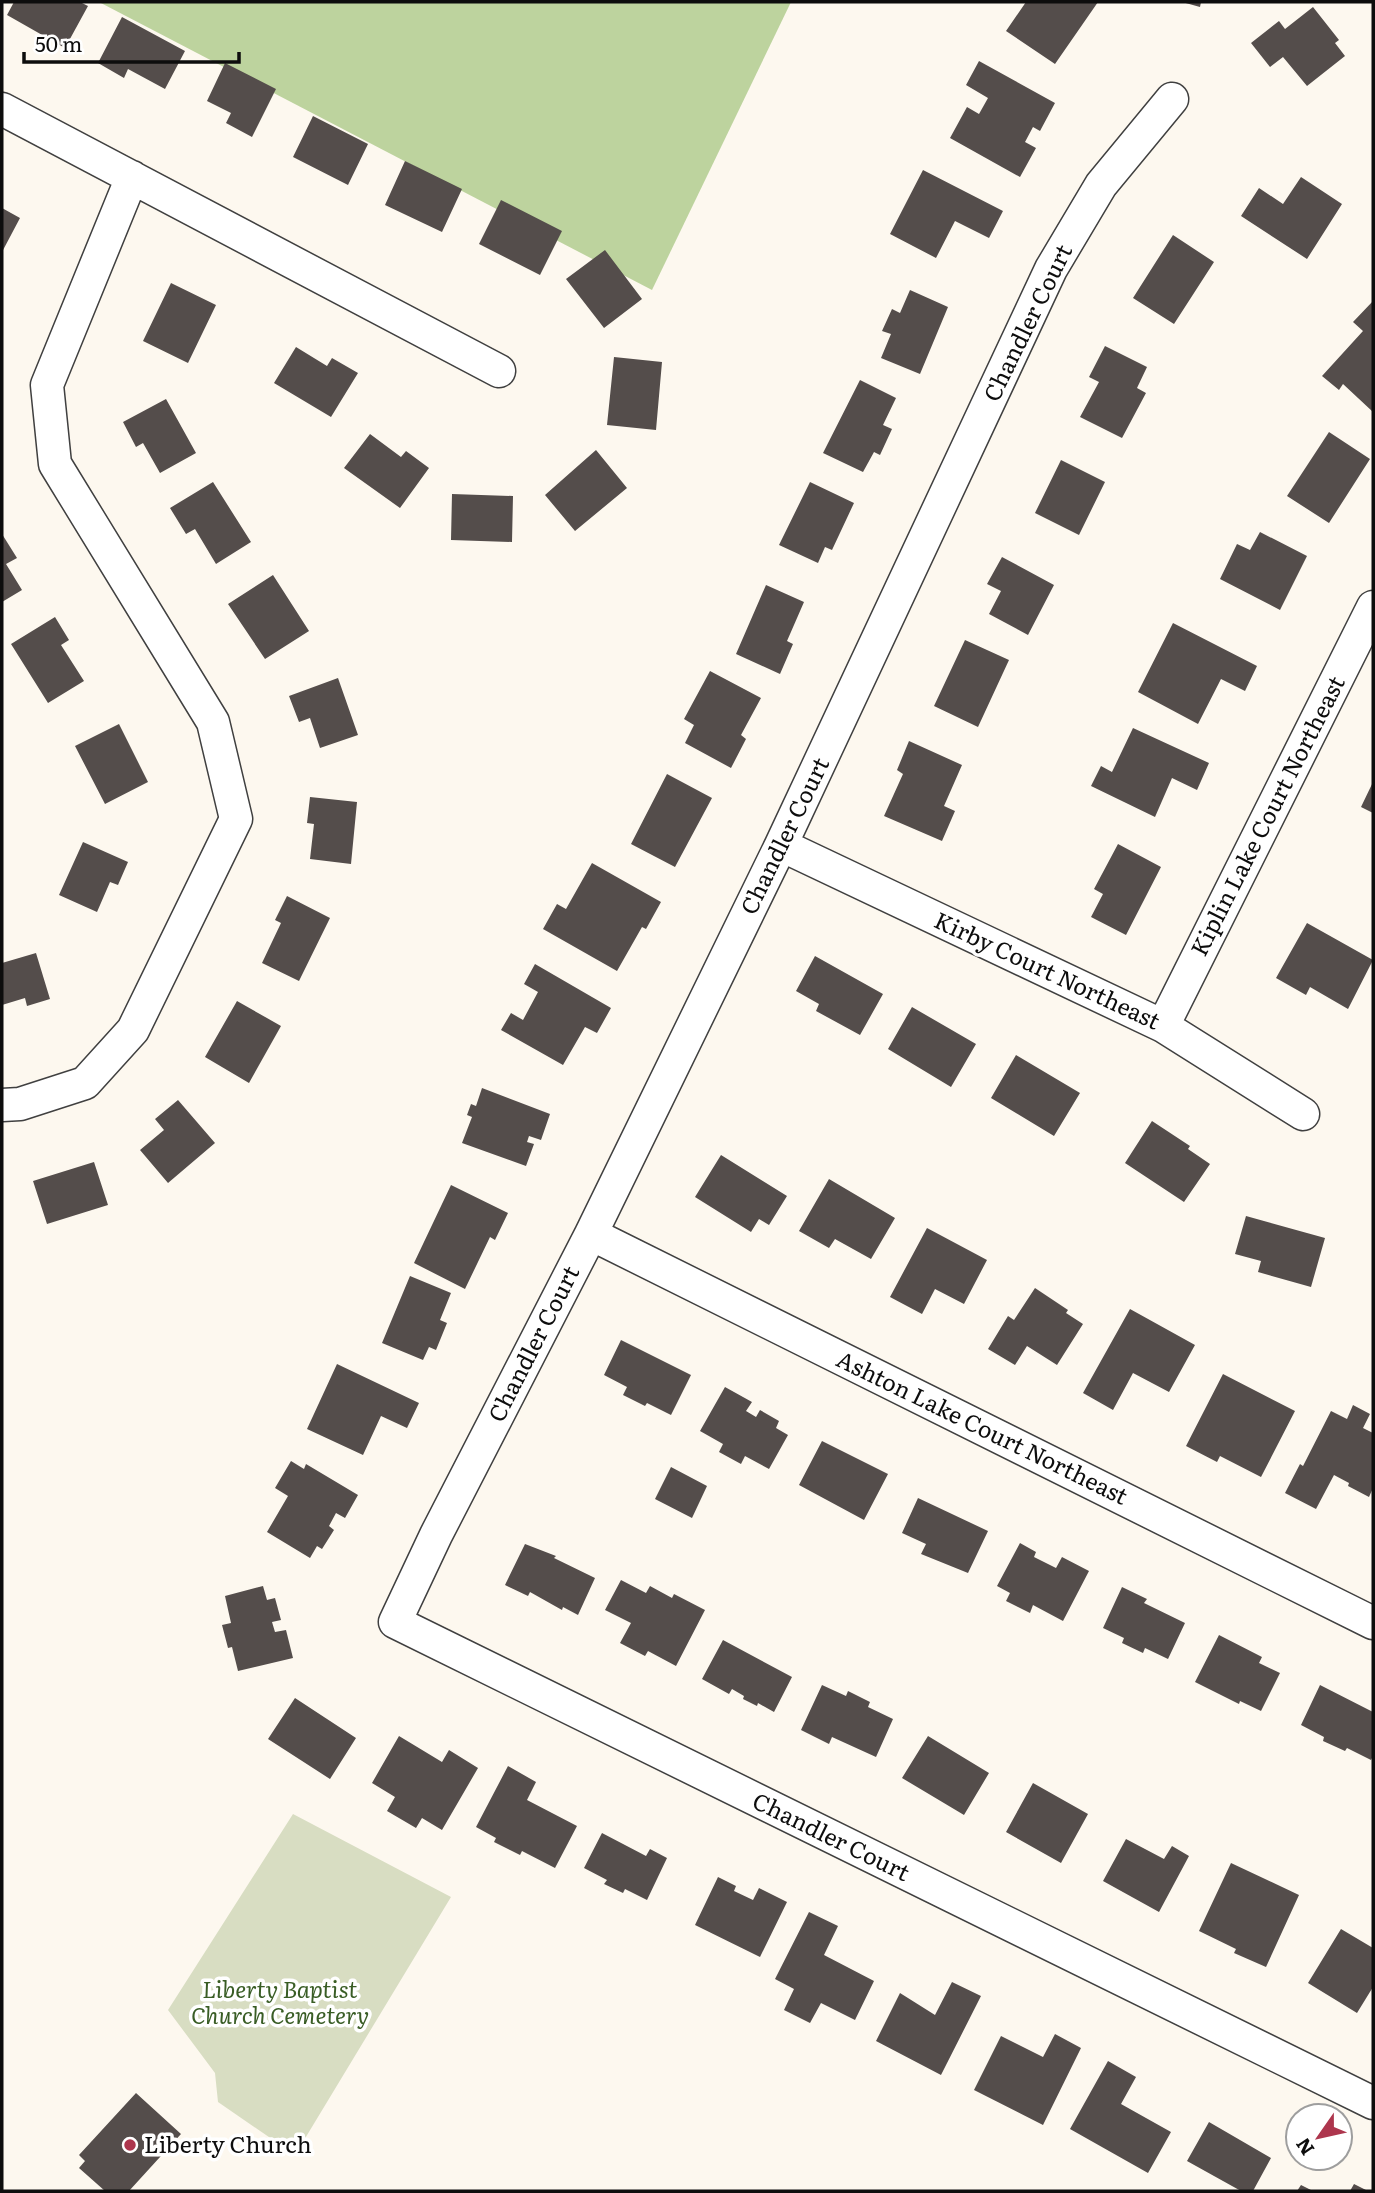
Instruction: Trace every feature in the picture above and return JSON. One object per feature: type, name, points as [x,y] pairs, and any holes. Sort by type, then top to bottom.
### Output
[{"type":"street","name":"Chandler Court","points":[[1172,99],[1101,185],[1051,269],[782,845],[591,1234],[394,1622],[1373,2103]]},
{"type":"street","points":[[2,109],[499,370]]},
{"type":"street","points":[[2,1105],[20,1104],[85,1083],[133,1030],[236,819],[213,722],[55,464],[47,385],[132,177]]},
{"type":"street","name":"Kiplin Lake Court Northeast","points":[[1163,1026],[1363,650],[1373,607]]},
{"type":"street","name":"Kirby Court Northeast","points":[[782,845],[1163,1026],[1303,1114]]},
{"type":"street","name":"Ashton Lake Court Northeast","points":[[591,1234],[1373,1623]]},
{"type":"green space","points":[[99,2],[791,2],[652,290]]},
{"type":"green space","name":"Liberty Baptist Church Cemetery","points":[[293,1814],[451,1897],[295,2155],[218,2102],[215,2073],[168,2010]]},
{"type":"building","points":[[14,2],[80,2],[88,6],[65,48],[7,15]]},
{"type":"building","points":[[1026,2],[1098,2],[1055,64],[1006,31]]},
{"type":"building","points":[[1182,2],[1201,2],[1200,7]]},
{"type":"building","points":[[1313,7],[1339,40],[1335,43],[1345,56],[1307,86],[1283,57],[1270,67],[1251,43],[1279,21],[1285,29]]},
{"type":"building","points":[[122,17],[185,51],[165,89],[128,69],[124,78],[98,63]]},
{"type":"building","points":[[979,61],[1055,103],[1040,131],[1033,127],[1025,142],[1036,148],[1020,177],[950,138],[967,107],[979,114],[988,98],[966,85]]},
{"type":"building","points":[[225,63],[276,89],[252,137],[226,123],[231,113],[207,101]]},
{"type":"building","points":[[313,116],[368,144],[348,185],[293,157]]},
{"type":"building","points":[[405,161],[462,189],[442,232],[385,205]]},
{"type":"building","points":[[923,170],[1003,211],[989,238],[955,221],[936,258],[890,234]]},
{"type":"building","points":[[1301,177],[1342,204],[1307,259],[1241,216],[1259,188],[1283,204]]},
{"type":"building","points":[[501,200],[562,231],[540,275],[479,244]]},
{"type":"building","points":[[2,208],[20,218],[2,252]]},
{"type":"building","points":[[1173,235],[1214,262],[1174,324],[1133,298]]},
{"type":"building","points":[[605,250],[642,299],[604,328],[566,279]]},
{"type":"building","points":[[171,283],[216,305],[188,363],[143,341]]},
{"type":"building","points":[[910,290],[948,307],[920,374],[881,358],[891,334],[882,331],[892,309],[900,313]]},
{"type":"building","points":[[1373,301],[1373,412],[1343,384],[1339,390],[1322,376],[1363,331],[1353,322]]},
{"type":"building","points":[[1105,346],[1147,367],[1137,388],[1146,393],[1122,438],[1080,417],[1099,382],[1089,377]]},
{"type":"building","points":[[296,347],[327,366],[332,358],[358,373],[331,417],[274,383]]},
{"type":"building","points":[[614,357],[662,362],[656,430],[607,425]]},
{"type":"building","points":[[860,380],[896,398],[883,425],[892,429],[880,455],[874,452],[863,472],[823,453]]},
{"type":"building","points":[[166,399],[196,453],[160,473],[143,443],[136,447],[123,422]]},
{"type":"building","points":[[1329,432],[1370,459],[1329,523],[1287,496]]},
{"type":"building","points":[[370,434],[401,457],[406,451],[429,468],[400,508],[344,468]]},
{"type":"building","points":[[596,450],[627,488],[575,531],[545,495]]},
{"type":"building","points":[[1061,460],[1105,482],[1079,535],[1035,513]]},
{"type":"building","points":[[213,482],[251,542],[216,564],[195,529],[186,534],[170,508]]},
{"type":"building","points":[[810,482],[854,503],[832,550],[825,547],[818,563],[779,545]]},
{"type":"building","points":[[452,494],[513,496],[512,542],[451,540]]},
{"type":"building","points":[[1260,532],[1307,556],[1280,610],[1220,579],[1237,544],[1250,550]]},
{"type":"building","points":[[2,534],[17,558],[6,564],[22,590],[2,602]]},
{"type":"building","points":[[1002,557],[1054,585],[1028,635],[989,614],[1001,591],[987,584]]},
{"type":"building","points":[[273,575],[309,631],[265,659],[228,604]]},
{"type":"building","points":[[766,585],[804,602],[787,641],[793,644],[780,674],[736,654]]},
{"type":"building","points":[[55,617],[69,640],[61,645],[84,681],[48,703],[11,644]]},
{"type":"building","points":[[1173,623],[1257,666],[1245,691],[1221,679],[1198,724],[1138,692]]},
{"type":"building","points":[[965,640],[1009,660],[978,727],[934,706]]},
{"type":"building","points":[[710,671],[761,698],[741,735],[746,739],[731,768],[685,743],[694,725],[684,719]]},
{"type":"building","points":[[338,678],[358,735],[320,748],[310,718],[299,722],[289,696]]},
{"type":"building","points":[[119,724],[148,782],[105,804],[75,746]]},
{"type":"building","points":[[1133,728],[1209,763],[1197,790],[1172,778],[1155,817],[1091,786],[1101,766],[1112,772]]},
{"type":"building","points":[[909,741],[962,765],[944,806],[955,811],[942,841],[884,816],[903,774],[897,770]]},
{"type":"building","points":[[667,774],[712,798],[675,867],[631,844]]},
{"type":"building","points":[[1373,782],[1373,813],[1361,807]]},
{"type":"building","points":[[310,797],[357,802],[351,864],[310,859],[314,824],[307,823]]},
{"type":"building","points":[[83,842],[128,862],[118,885],[110,882],[97,912],[59,895]]},
{"type":"building","points":[[1118,844],[1161,867],[1126,935],[1091,917],[1103,894],[1094,889]]},
{"type":"building","points":[[592,863],[661,902],[646,929],[642,927],[617,971],[543,929],[557,904],[566,909]]},
{"type":"building","points":[[287,896],[330,918],[299,981],[262,963],[281,923],[275,920]]},
{"type":"building","points":[[1307,923],[1373,960],[1348,1009],[1310,987],[1306,995],[1276,978]]},
{"type":"building","points":[[36,953],[50,999],[27,1006],[25,998],[2,1005],[2,963]]},
{"type":"building","points":[[815,956],[883,994],[860,1035],[816,1011],[819,1004],[796,991]]},
{"type":"building","points":[[535,964],[611,1008],[597,1033],[585,1027],[563,1065],[501,1030],[511,1013],[523,1020],[538,992],[524,984]]},
{"type":"building","points":[[237,1001],[281,1026],[249,1083],[205,1057]]},
{"type":"building","points":[[912,1007],[976,1044],[951,1087],[888,1049]]},
{"type":"building","points":[[1016,1055],[1080,1093],[1054,1136],[991,1098]]},
{"type":"building","points":[[482,1088],[550,1114],[541,1140],[529,1136],[527,1142],[534,1144],[526,1166],[462,1143],[472,1117],[467,1115],[471,1104],[476,1106]]},
{"type":"building","points":[[178,1100],[215,1143],[168,1183],[140,1150],[164,1130],[155,1119]]},
{"type":"building","points":[[1152,1121],[1190,1146],[1188,1149],[1210,1164],[1184,1202],[1125,1163]]},
{"type":"building","points":[[721,1155],[787,1196],[769,1225],[759,1219],[751,1232],[695,1197]]},
{"type":"building","points":[[94,1162],[108,1205],[47,1224],[33,1181]]},
{"type":"building","points":[[829,1179],[895,1218],[871,1259],[835,1239],[829,1248],[799,1231]]},
{"type":"building","points":[[451,1185],[508,1213],[495,1240],[490,1237],[465,1289],[414,1263]]},
{"type":"building","points":[[1246,1216],[1325,1238],[1311,1287],[1258,1272],[1261,1261],[1235,1254]]},
{"type":"building","points":[[927,1228],[987,1260],[964,1304],[935,1289],[922,1314],[890,1297]]},
{"type":"building","points":[[410,1276],[451,1293],[440,1320],[447,1323],[436,1350],[429,1347],[423,1360],[382,1343]]},
{"type":"building","points":[[1035,1288],[1068,1310],[1066,1313],[1083,1324],[1057,1365],[1027,1346],[1015,1365],[988,1349],[1008,1316],[1014,1320]]},
{"type":"building","points":[[1130,1309],[1195,1345],[1169,1392],[1133,1373],[1113,1410],[1083,1393]]},
{"type":"building","points":[[621,1340],[691,1375],[671,1415],[623,1395],[627,1387],[604,1375]]},
{"type":"building","points":[[337,1364],[419,1403],[407,1428],[381,1416],[363,1455],[307,1429]]},
{"type":"building","points":[[1223,1374],[1295,1411],[1261,1477],[1220,1456],[1217,1462],[1186,1446]]},
{"type":"building","points":[[725,1387],[752,1402],[746,1411],[756,1417],[760,1410],[779,1421],[776,1428],[788,1435],[769,1469],[745,1456],[741,1464],[719,1452],[723,1444],[700,1431]]},
{"type":"building","points":[[1353,1405],[1370,1414],[1363,1428],[1373,1433],[1373,1488],[1369,1497],[1334,1475],[1316,1509],[1285,1493],[1300,1464],[1303,1466],[1331,1411],[1347,1419]]},
{"type":"building","points":[[822,1441],[888,1474],[864,1520],[799,1485]]},
{"type":"building","points":[[291,1461],[304,1469],[306,1464],[358,1495],[345,1518],[336,1513],[329,1526],[334,1530],[322,1549],[317,1546],[310,1558],[267,1532],[288,1496],[275,1488]]},
{"type":"building","points":[[671,1467],[707,1486],[692,1518],[655,1499]]},
{"type":"building","points":[[918,1498],[988,1531],[968,1573],[921,1554],[926,1544],[902,1533]]},
{"type":"building","points":[[1020,1543],[1036,1552],[1034,1557],[1056,1568],[1062,1557],[1089,1571],[1063,1621],[1033,1605],[1030,1613],[1006,1601],[1010,1593],[997,1586]]},
{"type":"building","points":[[525,1544],[556,1556],[554,1558],[595,1578],[578,1615],[563,1607],[562,1610],[530,1592],[528,1596],[505,1585]]},
{"type":"building","points":[[621,1580],[646,1593],[650,1586],[672,1598],[674,1594],[705,1610],[676,1666],[648,1651],[645,1656],[620,1643],[631,1623],[605,1610]]},
{"type":"building","points":[[263,1586],[267,1600],[275,1598],[281,1620],[272,1622],[275,1632],[286,1630],[293,1658],[238,1671],[232,1647],[228,1648],[222,1625],[231,1623],[225,1596]]},
{"type":"building","points":[[1122,1587],[1147,1599],[1144,1603],[1185,1623],[1168,1659],[1145,1648],[1143,1653],[1122,1643],[1124,1638],[1103,1628]]},
{"type":"building","points":[[1219,1635],[1262,1657],[1259,1663],[1280,1673],[1261,1711],[1240,1701],[1239,1704],[1195,1682]]},
{"type":"building","points":[[723,1640],[792,1677],[774,1712],[758,1703],[757,1706],[743,1699],[744,1696],[732,1689],[729,1694],[702,1679]]},
{"type":"building","points":[[822,1685],[846,1696],[848,1691],[870,1702],[868,1707],[893,1719],[876,1757],[832,1737],[829,1744],[801,1730]]},
{"type":"building","points":[[1320,1685],[1373,1712],[1371,1760],[1347,1748],[1345,1751],[1323,1741],[1324,1737],[1301,1725]]},
{"type":"building","points":[[295,1698],[356,1738],[330,1779],[268,1739]]},
{"type":"building","points":[[399,1736],[442,1762],[449,1750],[478,1768],[442,1830],[422,1818],[416,1828],[387,1811],[395,1797],[372,1783]]},
{"type":"building","points":[[928,1736],[989,1773],[964,1815],[902,1778]]},
{"type":"building","points":[[508,1766],[536,1782],[527,1800],[577,1826],[555,1868],[522,1851],[520,1855],[494,1842],[496,1838],[476,1827]]},
{"type":"building","points":[[1033,1783],[1088,1814],[1061,1863],[1006,1832]]},
{"type":"building","points":[[602,1833],[646,1856],[650,1849],[667,1858],[647,1900],[625,1889],[623,1893],[604,1884],[607,1880],[584,1868]]},
{"type":"building","points":[[1126,1839],[1164,1859],[1172,1846],[1189,1856],[1159,1912],[1103,1881]]},
{"type":"building","points":[[1231,1863],[1299,1895],[1266,1967],[1234,1953],[1236,1949],[1199,1931]]},
{"type":"building","points":[[718,1877],[736,1886],[734,1891],[753,1900],[759,1888],[787,1902],[760,1957],[695,1925]]},
{"type":"building","points":[[809,1912],[838,1926],[824,1955],[874,1981],[855,2020],[821,2003],[810,2023],[784,2010],[794,1989],[775,1979]]},
{"type":"building","points":[[1341,1929],[1373,1948],[1373,1987],[1357,2013],[1308,1983]]},
{"type":"building","points":[[952,1982],[981,1996],[941,2075],[876,2041],[900,1993],[935,2015]]},
{"type":"building","points":[[1055,2034],[1081,2048],[1043,2125],[974,2090],[1001,2036],[1043,2057]]},
{"type":"building","points":[[1108,2061],[1136,2077],[1121,2104],[1171,2132],[1148,2173],[1070,2129]]},
{"type":"building","name":"Liberty Church","points":[[136,2093],[181,2134],[129,2191],[105,2191],[79,2168],[85,2161],[79,2155]]},
{"type":"building","points":[[1209,2122],[1271,2158],[1253,2191],[1241,2191],[1187,2161]]},
{"type":"building","points":[[1354,2184],[1368,2191],[1350,2191]]},
{"type":"building","points":[[1301,2185],[1313,2191],[1297,2191]]},
{"type":"place","name":"Liberty Church","points":[[130,2145]]}]
